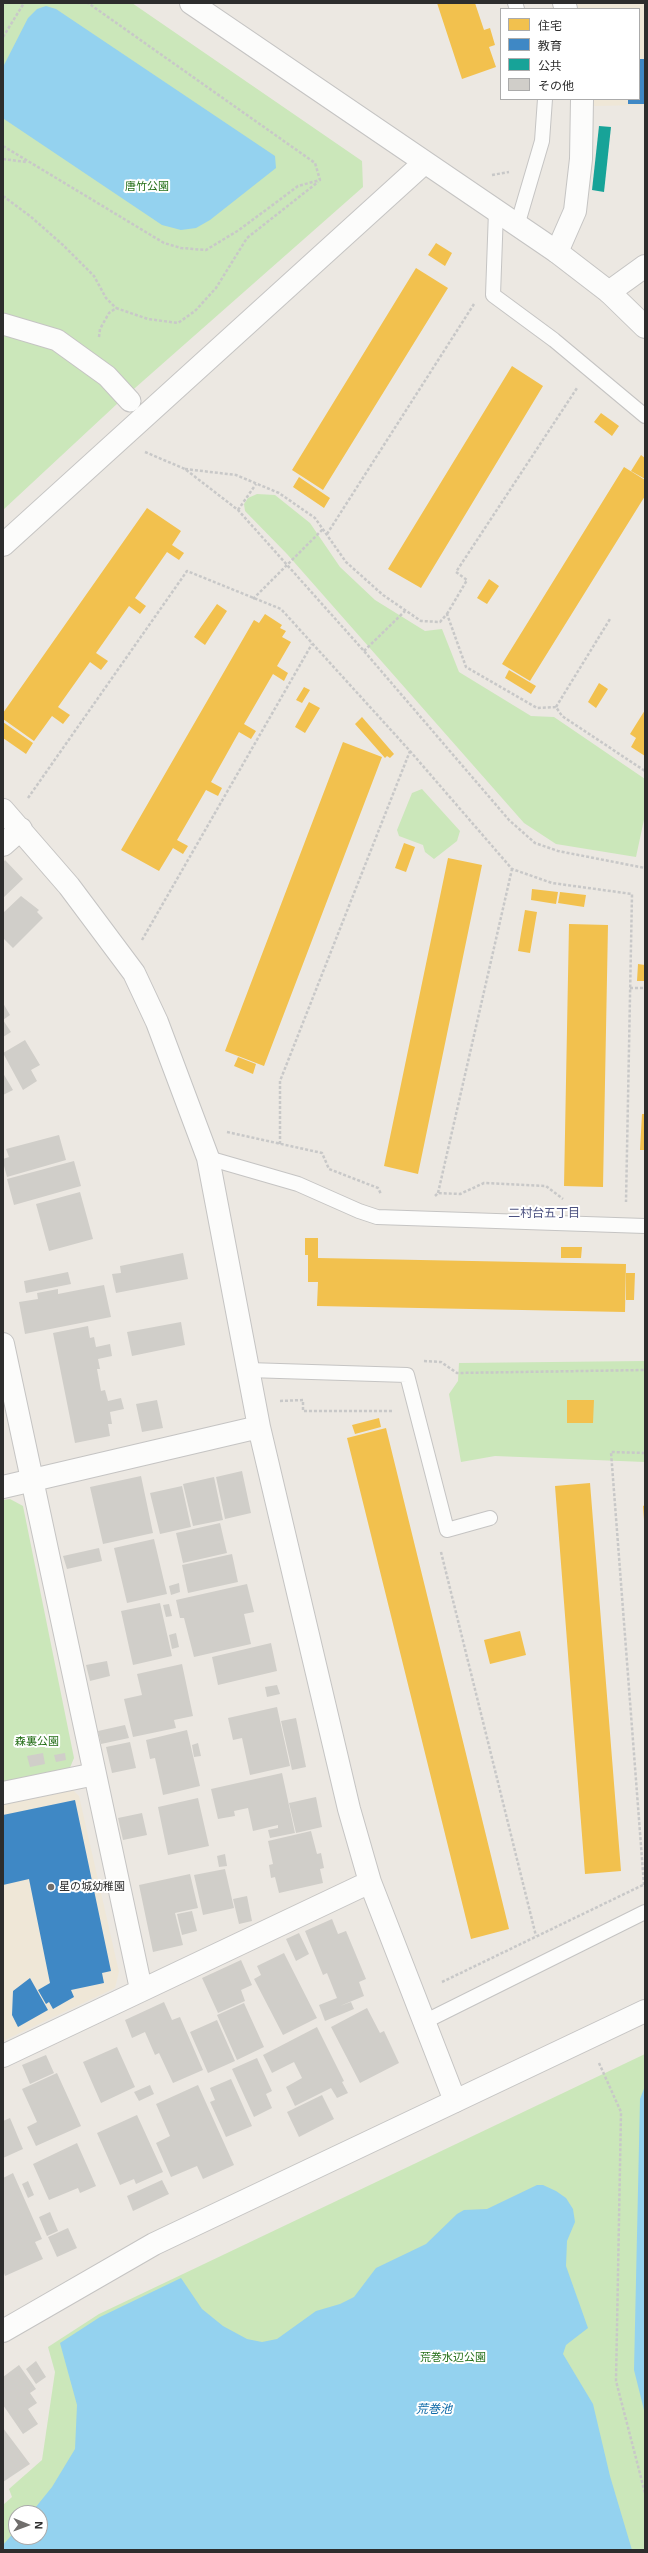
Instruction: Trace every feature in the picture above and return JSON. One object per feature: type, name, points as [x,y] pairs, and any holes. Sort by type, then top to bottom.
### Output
[{"type":"street","points":[[192,3],[424,163],[557,252],[609,292],[645,327]]},
{"type":"street","points":[[557,252],[575,211],[581,159],[582,100]]},
{"type":"street","points":[[3,545],[424,163]]},
{"type":"street","points":[[609,292],[645,266]]},
{"type":"street","points":[[3,324],[57,340],[107,376],[130,401]]},
{"type":"street","points":[[3,810],[69,886],[134,973],[157,1022],[208,1158],[259,1427],[349,1809],[370,1882],[455,2101]]},
{"type":"street","points":[[3,845],[21,829]]},
{"type":"street","points":[[3,1344],[31,1481],[141,1989]]},
{"type":"street","points":[[3,1487],[259,1427]]},
{"type":"street","points":[[3,1793],[95,1774]]},
{"type":"street","points":[[3,2056],[141,1989],[370,1882]]},
{"type":"street","points":[[3,2331],[154,2244],[645,2011]]},
{"type":"lane","points":[[517,226],[542,141],[545,100]]},
{"type":"lane","points":[[496,211],[493,295],[554,340],[645,416]]},
{"type":"lane","points":[[208,1158],[298,1184],[359,1211],[377,1217],[645,1226]]},
{"type":"lane","points":[[248,1370],[407,1375],[447,1530],[490,1518]]},
{"type":"lane","points":[[424,2022],[645,1912]]},
{"type":"path","points":[[3,37],[24,3]]},
{"type":"path","points":[[88,3],[315,163],[320,180]]},
{"type":"path","points":[[3,146],[164,243],[181,248],[206,250],[238,230],[298,186],[320,180]]},
{"type":"path","points":[[3,159],[28,162]]},
{"type":"path","points":[[3,196],[30,216],[63,245],[94,276],[106,298],[116,308],[148,319],[178,323],[195,311],[216,288],[247,238],[320,180]]},
{"type":"path","points":[[327,534],[474,304]]},
{"type":"path","points":[[95,367],[100,329],[109,313],[116,308]]},
{"type":"path","points":[[185,469],[236,475],[279,493],[315,518],[346,562],[383,595],[421,621],[440,622],[447,614],[467,580],[456,572],[578,387]]},
{"type":"path","points":[[141,450],[185,469],[238,510],[364,651],[509,820],[536,843],[558,852],[645,868]]},
{"type":"path","points":[[238,510],[256,484]]},
{"type":"path","points":[[254,599],[286,564],[323,529]]},
{"type":"path","points":[[26,801],[187,571],[281,609],[410,751],[512,869],[552,883],[632,894],[626,1202]]},
{"type":"path","points":[[364,651],[405,611]]},
{"type":"path","points":[[447,614],[466,667],[537,708],[556,707]]},
{"type":"path","points":[[556,707],[610,619]]},
{"type":"path","points":[[138,947],[312,644]]},
{"type":"path","points":[[556,707],[562,716],[645,771]]},
{"type":"path","points":[[280,1144],[280,1081],[410,751]]},
{"type":"path","points":[[433,1198],[438,1193],[512,869]]},
{"type":"path","points":[[630,988],[645,988]]},
{"type":"path","points":[[226,1132],[322,1153],[328,1169],[378,1188],[382,1198]]},
{"type":"path","points":[[438,1193],[460,1194],[484,1183],[546,1186],[561,1199],[568,1200]]},
{"type":"path","points":[[618,1202],[632,1203]]},
{"type":"path","points":[[418,1361],[441,1362],[457,1373],[645,1370]]},
{"type":"path","points":[[280,1401],[303,1400],[303,1411],[398,1412]]},
{"type":"path","points":[[442,1982],[644,1884],[611,1452],[645,1453]]},
{"type":"path","points":[[440,1550],[536,1936]]},
{"type":"path","points":[[599,2063],[621,2112],[616,2381],[645,2493]]},
{"type":"shaded area","points":[[577,3],[645,3],[645,105],[593,106],[593,100],[640,100],[640,8],[578,8]]},
{"type":"shaded area","name":"星の城幼稚園","points":[[71,1788],[79,1796],[119,1972],[115,1988],[3,2041],[3,1802]]},
{"type":"green space","name":"唐竹公園","points":[[3,3],[132,3],[362,161],[363,187],[118,403],[3,510]]},
{"type":"green space","points":[[257,494],[275,495],[310,523],[340,567],[375,600],[425,631],[442,629],[459,672],[531,716],[554,717],[645,779],[645,815],[636,857],[556,844],[524,823],[287,554],[245,511],[244,504],[248,498]]},
{"type":"green space","points":[[422,789],[460,831],[457,841],[434,859],[425,852],[423,845],[399,836],[397,830],[412,793]]},
{"type":"green space","points":[[645,1361],[645,1462],[495,1456],[461,1462],[449,1394],[458,1381],[459,1363]]},
{"type":"green space","name":"森裏公園","points":[[10,1499],[23,1506],[74,1758],[69,1770],[3,1784],[3,1500]]},
{"type":"green space","name":"荒巻池","points":[[645,2054],[645,2550],[3,2550],[3,2505],[12,2497],[9,2489],[42,2460],[55,2372],[48,2347],[99,2314]]},
{"type":"water","points":[[46,6],[56,9],[275,156],[276,168],[210,220],[196,228],[181,230],[162,225],[4,119],[3,67],[28,18],[37,9]]},
{"type":"water","points":[[645,2086],[645,2414],[634,2370],[640,2099]]},
{"type":"water","name":"荒巻池","points":[[537,2185],[543,2185],[566,2198],[573,2209],[575,2222],[567,2241],[566,2266],[588,2328],[566,2345],[563,2354],[593,2404],[610,2476],[632,2550],[3,2550],[3,2545],[8,2539],[8,2545],[48,2545],[48,2505],[37,2505],[52,2487],[75,2449],[77,2405],[60,2343],[100,2317],[181,2278],[202,2309],[223,2326],[247,2339],[262,2342],[277,2339],[316,2311],[340,2304],[354,2297],[376,2268],[426,2244],[457,2214],[464,2210],[487,2209]]},
{"type":"building: 住宅","points":[[437,3],[475,3],[484,30],[490,28],[495,45],[489,47],[496,67],[462,79]]},
{"type":"building: 住宅","points":[[436,243],[452,253],[445,266],[428,255]]},
{"type":"building: 住宅","points":[[416,268],[448,288],[323,490],[292,470]]},
{"type":"building: 住宅","points":[[512,366],[543,386],[421,588],[388,569]]},
{"type":"building: 住宅","points":[[601,413],[619,426],[612,436],[594,422]]},
{"type":"building: 住宅","points":[[641,455],[645,458],[645,479],[631,471]]},
{"type":"building: 住宅","points":[[624,467],[645,480],[645,496],[530,681],[502,664]]},
{"type":"building: 住宅","points":[[299,477],[330,498],[324,508],[293,487]]},
{"type":"building: 住宅","points":[[147,508],[181,531],[172,545],[184,553],[179,560],[167,552],[135,598],[146,606],[140,614],[129,606],[96,653],[108,661],[101,670],[90,662],[58,707],[70,715],[63,724],[52,716],[34,741],[3,719],[3,713]]},
{"type":"building: 住宅","points":[[489,579],[499,586],[487,604],[477,598]]},
{"type":"building: 住宅","points":[[217,604],[227,611],[205,645],[194,637]]},
{"type":"building: 住宅","points":[[265,614],[282,625],[280,628],[286,631],[282,637],[291,642],[277,666],[288,673],[284,681],[273,674],[244,724],[256,731],[251,739],[239,732],[211,782],[222,788],[218,796],[206,790],[177,840],[188,846],[183,854],[173,848],[159,871],[121,850],[254,620],[259,623]]},
{"type":"building: 住宅","points":[[509,670],[536,686],[531,694],[505,678]]},
{"type":"building: 住宅","points":[[599,683],[608,689],[596,708],[588,702]]},
{"type":"building: 住宅","points":[[304,687],[310,690],[302,703],[296,700]]},
{"type":"building: 住宅","points":[[309,702],[320,708],[305,733],[295,727]]},
{"type":"building: 住宅","points":[[645,710],[645,756],[631,747],[636,738],[630,734]]},
{"type":"building: 住宅","points":[[362,717],[394,754],[390,758],[387,756],[385,758],[355,724]]},
{"type":"building: 住宅","points":[[3,722],[33,743],[26,754],[3,738]]},
{"type":"building: 住宅","points":[[343,742],[382,757],[264,1066],[225,1051]]},
{"type":"building: 住宅","points":[[404,843],[415,847],[406,872],[395,868]]},
{"type":"building: 住宅","points":[[448,858],[482,865],[418,1174],[384,1166]]},
{"type":"building: 住宅","points":[[532,889],[558,892],[556,904],[531,900]]},
{"type":"building: 住宅","points":[[560,892],[586,895],[584,907],[558,903]]},
{"type":"building: 住宅","points":[[525,910],[537,912],[530,953],[518,951]]},
{"type":"building: 住宅","points":[[569,924],[608,925],[603,1187],[564,1186]]},
{"type":"building: 住宅","points":[[638,964],[645,965],[645,981],[637,981]]},
{"type":"building: 住宅","points":[[238,1057],[256,1064],[253,1074],[234,1066]]},
{"type":"building: 住宅","points":[[642,1114],[645,1114],[645,1150],[640,1150]]},
{"type":"building: 住宅","points":[[305,1238],[318,1238],[318,1258],[626,1264],[625,1312],[317,1306],[318,1282],[308,1282],[308,1255],[305,1255]]},
{"type":"building: 住宅","points":[[561,1247],[582,1247],[581,1258],[561,1258]]},
{"type":"building: 住宅","points":[[626,1273],[635,1273],[634,1300],[626,1300]]},
{"type":"building: 住宅","points":[[567,1400],[594,1400],[593,1423],[567,1423]]},
{"type":"building: 住宅","points":[[379,1418],[381,1427],[355,1434],[352,1425]]},
{"type":"building: 住宅","points":[[386,1428],[509,1929],[471,1939],[347,1438]]},
{"type":"building: 住宅","points":[[590,1483],[621,1871],[585,1874],[555,1486]]},
{"type":"building: 住宅","points":[[645,1505],[645,1520],[644,1520],[643,1506]]},
{"type":"building: 住宅","points":[[520,1631],[526,1655],[490,1664],[484,1640]]},
{"type":"building: 教育","points":[[640,59],[645,59],[645,104],[628,104],[628,100],[640,100]]},
{"type":"building: 教育","points":[[75,1800],[111,1971],[102,1973],[104,1983],[71,1990],[74,1997],[53,2009],[49,2002],[46,2004],[38,1990],[50,1983],[29,1879],[3,1885],[3,1815]]},
{"type":"building: 教育","points":[[30,1978],[48,2010],[18,2027],[12,2015],[13,1991]]},
{"type":"building: 公共","points":[[599,126],[611,127],[604,192],[592,190]]},
{"type":"building: その他","points":[[5,860],[23,879],[3,898],[3,863]]},
{"type":"building: その他","points":[[21,896],[39,910],[37,912],[43,918],[13,948],[3,938],[3,913]]},
{"type":"building: その他","points":[[3,1003],[10,1015],[3,1020]]},
{"type":"building: その他","points":[[3,1020],[11,1032],[3,1037]]},
{"type":"building: その他","points":[[25,1040],[40,1065],[31,1070],[37,1081],[23,1090],[3,1053]]},
{"type":"building: その他","points":[[3,1073],[13,1090],[3,1095]]},
{"type":"building: その他","points":[[59,1135],[66,1160],[7,1177],[3,1162],[3,1159],[9,1157],[6,1149]]},
{"type":"building: その他","points":[[74,1161],[81,1186],[14,1205],[7,1179]]},
{"type":"building: その他","points":[[80,1192],[93,1239],[49,1251],[36,1204]]},
{"type":"building: その他","points":[[183,1253],[188,1279],[116,1293],[112,1274],[121,1273],[120,1266]]},
{"type":"building: その他","points":[[68,1272],[71,1284],[26,1293],[24,1281]]},
{"type":"building: その他","points":[[104,1285],[111,1317],[25,1334],[19,1302],[38,1299],[37,1293],[58,1289],[58,1294]]},
{"type":"building: その他","points":[[181,1322],[185,1345],[132,1356],[127,1332]]},
{"type":"building: その他","points":[[88,1326],[90,1338],[94,1337],[96,1347],[110,1344],[112,1356],[98,1359],[100,1369],[97,1369],[101,1391],[105,1390],[108,1401],[121,1398],[124,1409],[110,1412],[112,1424],[108,1424],[110,1436],[75,1443],[53,1333]]},
{"type":"building: その他","points":[[157,1400],[163,1428],[142,1432],[136,1404]]},
{"type":"building: その他","points":[[242,1471],[251,1513],[225,1519],[216,1477]]},
{"type":"building: その他","points":[[141,1476],[153,1533],[103,1544],[90,1487]]},
{"type":"building: その他","points":[[214,1477],[223,1520],[193,1526],[183,1484]]},
{"type":"building: その他","points":[[182,1486],[191,1527],[160,1534],[150,1493]]},
{"type":"building: その他","points":[[220,1523],[227,1553],[183,1563],[176,1533]]},
{"type":"building: その他","points":[[154,1539],[167,1594],[127,1603],[114,1548]]},
{"type":"building: その他","points":[[99,1548],[102,1561],[67,1569],[63,1556]]},
{"type":"building: その他","points":[[232,1554],[238,1582],[188,1593],[182,1565]]},
{"type":"building: その他","points":[[179,1583],[180,1592],[171,1595],[169,1586]]},
{"type":"building: その他","points":[[247,1584],[254,1612],[244,1614],[251,1644],[194,1657],[184,1618],[180,1618],[176,1600]]},
{"type":"building: その他","points":[[160,1603],[172,1656],[133,1665],[121,1611]]},
{"type":"building: その他","points":[[169,1604],[172,1616],[166,1617],[163,1605]]},
{"type":"building: その他","points":[[176,1633],[179,1647],[172,1649],[169,1635]]},
{"type":"building: その他","points":[[271,1643],[277,1671],[218,1685],[212,1657]]},
{"type":"building: その他","points":[[107,1661],[110,1676],[90,1681],[86,1665]]},
{"type":"building: その他","points":[[182,1664],[193,1716],[174,1720],[176,1728],[133,1737],[124,1699],[142,1695],[137,1674]]},
{"type":"building: その他","points":[[277,1685],[280,1694],[267,1697],[265,1687]]},
{"type":"building: その他","points":[[277,1707],[290,1766],[250,1775],[242,1738],[233,1740],[228,1718]]},
{"type":"building: その他","points":[[296,1718],[306,1767],[292,1770],[281,1721]]},
{"type":"building: その他","points":[[125,1725],[129,1738],[101,1744],[98,1731]]},
{"type":"building: その他","points":[[187,1730],[200,1786],[163,1795],[155,1758],[150,1759],[146,1740]]},
{"type":"building: その他","points":[[130,1742],[136,1768],[112,1773],[106,1747]]},
{"type":"building: その他","points":[[198,1743],[201,1756],[194,1757],[192,1745]]},
{"type":"building: その他","points":[[43,1753],[45,1764],[30,1767],[27,1756]]},
{"type":"building: その他","points":[[65,1753],[66,1760],[56,1762],[54,1755]]},
{"type":"building: その他","points":[[282,1773],[295,1833],[270,1838],[268,1830],[278,1828],[278,1825],[253,1831],[248,1808],[234,1811],[235,1816],[218,1819],[211,1789]]},
{"type":"building: その他","points":[[316,1797],[322,1827],[296,1833],[289,1803]]},
{"type":"building: その他","points":[[198,1798],[209,1846],[168,1855],[158,1807]]},
{"type":"building: その他","points":[[142,1813],[147,1835],[123,1840],[118,1818]]},
{"type":"building: その他","points":[[311,1831],[317,1854],[321,1853],[324,1868],[320,1869],[323,1883],[279,1893],[275,1877],[271,1878],[269,1865],[273,1864],[268,1841]]},
{"type":"building: その他","points":[[225,1854],[227,1866],[219,1867],[217,1856]]},
{"type":"building: その他","points":[[225,1869],[234,1908],[203,1915],[194,1875]]},
{"type":"building: その他","points":[[190,1874],[198,1908],[175,1913],[183,1945],[153,1952],[139,1885]]},
{"type":"building: その他","points":[[247,1896],[252,1921],[239,1924],[233,1899]]},
{"type":"building: その他","points":[[192,1911],[197,1931],[182,1935],[177,1914]]},
{"type":"building: その他","points":[[332,1919],[338,1934],[346,1931],[366,1979],[359,1982],[364,1996],[340,2006],[351,2002],[354,2009],[325,2021],[319,2005],[337,1998],[327,1973],[323,1975],[305,1931]]},
{"type":"building: その他","points":[[299,1933],[309,1954],[296,1961],[286,1939]]},
{"type":"building: その他","points":[[284,1953],[317,2018],[283,2035],[254,1979],[261,1975],[257,1966]]},
{"type":"building: その他","points":[[241,1960],[252,1985],[241,1990],[245,2001],[218,2013],[202,1978]]},
{"type":"building: その他","points":[[164,2002],[172,2020],[180,2017],[203,2070],[173,2083],[159,2053],[155,2055],[145,2032],[132,2038],[125,2020]]},
{"type":"building: その他","points":[[244,2003],[264,2047],[237,2060],[217,2015]]},
{"type":"building: その他","points":[[367,2008],[380,2033],[384,2031],[399,2063],[360,2083],[331,2027]]},
{"type":"building: その他","points":[[217,2020],[235,2061],[208,2073],[190,2032]]},
{"type":"building: その他","points":[[317,2027],[344,2081],[342,2082],[348,2093],[337,2098],[331,2088],[295,2106],[286,2087],[302,2078],[294,2062],[272,2073],[263,2055]]},
{"type":"building: その他","points":[[117,2047],[135,2087],[101,2103],[83,2062]]},
{"type":"building: その他","points":[[46,2055],[54,2073],[30,2084],[22,2065]]},
{"type":"building: その他","points":[[257,2058],[272,2091],[266,2094],[272,2108],[254,2117],[232,2069]]},
{"type":"building: その他","points":[[57,2073],[81,2126],[36,2146],[27,2127],[37,2122],[22,2089]]},
{"type":"building: その他","points":[[231,2079],[252,2126],[226,2137],[210,2102],[215,2100],[210,2088]]},
{"type":"building: その他","points":[[150,2085],[154,2094],[139,2101],[134,2092]]},
{"type":"building: その他","points":[[198,2085],[234,2165],[203,2179],[197,2166],[171,2177],[156,2143],[170,2136],[156,2104]]},
{"type":"building: その他","points":[[322,2095],[334,2119],[299,2137],[287,2112]]},
{"type":"building: その他","points":[[137,2115],[163,2172],[136,2184],[134,2179],[120,2185],[97,2133]]},
{"type":"building: その他","points":[[10,2118],[23,2149],[3,2158],[3,2121]]},
{"type":"building: その他","points":[[77,2143],[96,2186],[80,2193],[78,2188],[49,2200],[33,2164]]},
{"type":"building: その他","points":[[13,2173],[42,2239],[35,2242],[43,2259],[5,2276],[3,2270],[3,2178]]},
{"type":"building: その他","points":[[162,2180],[169,2194],[133,2211],[127,2196]]},
{"type":"building: その他","points":[[28,2181],[34,2195],[28,2198],[22,2184]]},
{"type":"building: その他","points":[[50,2212],[58,2231],[47,2236],[39,2217]]},
{"type":"building: その他","points":[[68,2228],[77,2248],[57,2257],[48,2237]]},
{"type":"building: その他","points":[[36,2361],[46,2377],[36,2384],[26,2369]]},
{"type":"building: その他","points":[[19,2365],[36,2389],[30,2393],[37,2403],[28,2409],[38,2424],[23,2434],[3,2405],[3,2377]]},
{"type":"building: その他","points":[[3,2428],[30,2464],[3,2482]]},
{"type":"place","name":"星の城幼稚園","points":[[51,1887]]},
{"type":"district","name":"二村台五丁目","points":[[544,1214]]},
{"type":"park label","name":"荒巻水辺公園","points":[[453,2358]]}]
